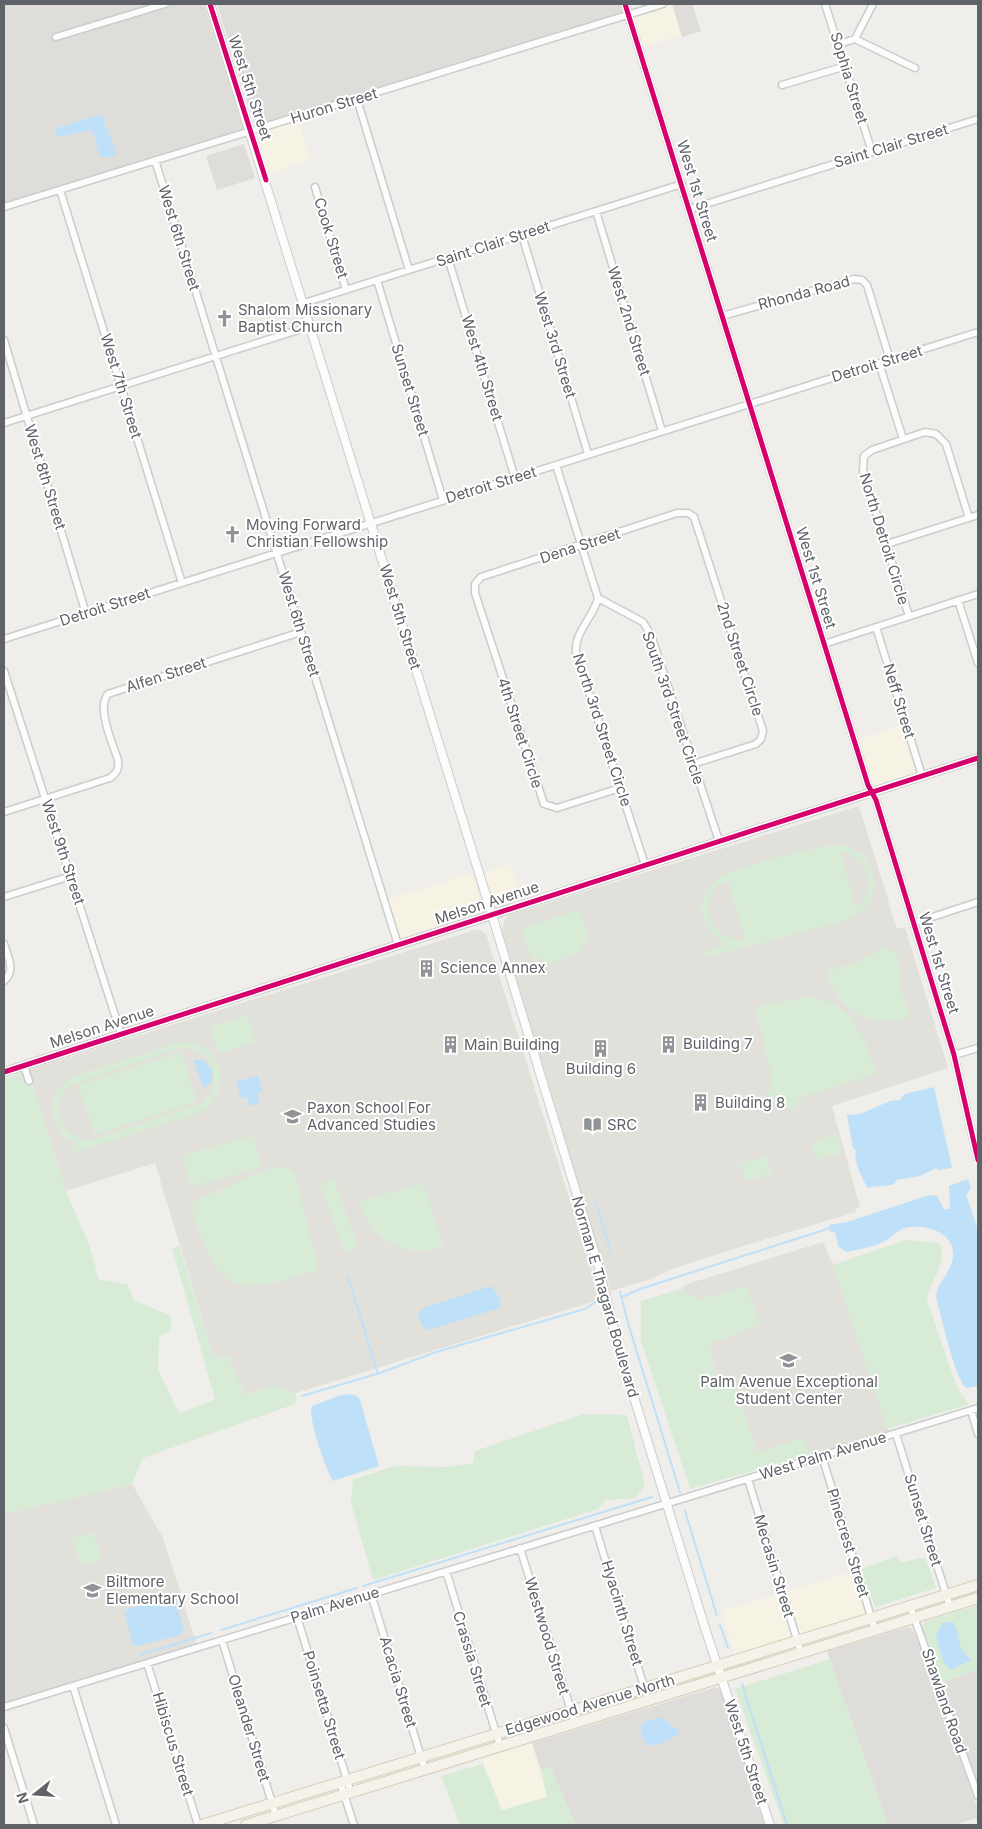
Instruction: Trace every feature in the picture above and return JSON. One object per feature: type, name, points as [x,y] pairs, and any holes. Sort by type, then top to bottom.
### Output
[{"type":"main road","name":"Edgewood Avenue North","points":[[202,1825],[978,1585]]},
{"type":"main road","name":"Edgewood Avenue North","points":[[246,1825],[978,1598]]},
{"type":"street","points":[[56,37],[165,4]]},
{"type":"street","name":"West 5th Street","points":[[210,4],[492,915]]},
{"type":"street","name":"West 1st Street","points":[[625,4],[824,644],[914,923],[954,1055],[978,1160]]},
{"type":"street","name":"Huron Street","points":[[4,207],[663,4]]},
{"type":"street","name":"Sophia Street","points":[[826,4],[872,152]]},
{"type":"street","points":[[855,39],[873,4]]},
{"type":"street","points":[[839,44],[855,39],[914,68]]},
{"type":"street","points":[[782,85],[846,66]]},
{"type":"street","points":[[356,99],[409,270]]},
{"type":"street","name":"Saint Clair Street","points":[[690,209],[978,120]]},
{"type":"street","name":"West 6th Street","points":[[155,160],[398,945]]},
{"type":"street","name":"Saint Clair Street","points":[[304,303],[682,184]]},
{"type":"street","name":"Cook Street","points":[[315,187],[346,290]]},
{"type":"street","name":"West 7th Street","points":[[60,190],[182,583]]},
{"type":"street","name":"West 2nd Street","points":[[596,211],[662,431]]},
{"type":"street","name":"West 3rd Street","points":[[522,235],[588,454]]},
{"type":"street","name":"West 4th Street","points":[[448,258],[515,478]]},
{"type":"street","name":"Rhonda Road","points":[[722,316],[854,279],[862,280],[867,285],[890,360]]},
{"type":"street","name":"Sunset Street","points":[[377,280],[443,500]]},
{"type":"street","points":[[4,423],[311,326]]},
{"type":"street","name":"Detroit Street","points":[[4,639],[978,332]]},
{"type":"street","name":"West 8th Street","points":[[4,340],[86,614]]},
{"type":"street","points":[[879,364],[903,439],[925,432],[936,434],[946,444],[969,518]]},
{"type":"street","name":"North Detroit Circle","points":[[903,439],[872,450],[862,461],[863,472],[908,616]]},
{"type":"street","points":[[556,465],[598,598]]},
{"type":"street","name":"Dena Street","points":[[475,584],[481,578],[582,544],[677,514],[688,513]]},
{"type":"street","name":"2nd Street Circle","points":[[688,513],[698,524],[763,731],[761,739],[756,744],[693,764]]},
{"type":"street","points":[[886,544],[978,515]]},
{"type":"street","name":"4th Street Circle","points":[[475,584],[475,593],[544,804],[557,808],[620,788]]},
{"type":"street","points":[[824,644],[978,594]]},
{"type":"street","name":"South 3rd Street Circle","points":[[598,598],[643,622],[647,628],[719,842]]},
{"type":"street","name":"North 3rd Street Circle","points":[[598,598],[576,646],[645,865]]},
{"type":"street","points":[[958,600],[978,663]]},
{"type":"street","name":"Neff Street","points":[[876,627],[922,776]]},
{"type":"street","name":"Alfen Street","points":[[45,798],[110,778],[117,770],[118,760],[103,709],[105,698],[108,694],[301,632]]},
{"type":"street","name":"West 9th Street","points":[[4,671],[121,1034]]},
{"type":"street","name":"Melson Avenue","points":[[4,1072],[978,758]]},
{"type":"street","points":[[4,812],[45,798]]},
{"type":"street","points":[[4,897],[70,876]]},
{"type":"street","points":[[914,923],[978,902]]},
{"type":"street","name":"Norman E Thagard Boulevard","points":[[492,915],[597,1261],[617,1342],[722,1678]]},
{"type":"street","points":[[4,944],[11,966],[6,979]]},
{"type":"street","points":[[954,1055],[978,1048]]},
{"type":"street","points":[[24,1066],[29,1081]]},
{"type":"street","name":"West Palm Avenue","points":[[667,1504],[978,1408]]},
{"type":"street","points":[[971,1410],[978,1434]]},
{"type":"street","name":"Sunset Street","points":[[896,1434],[950,1607]]},
{"type":"street","name":"Pinecrest Street","points":[[822,1456],[875,1630]]},
{"type":"street","name":"Mecasin Street","points":[[748,1480],[801,1653]]},
{"type":"street","name":"Palm Avenue","points":[[4,1707],[667,1504]]},
{"type":"street","name":"Hyacinth Street","points":[[595,1526],[648,1700]]},
{"type":"street","name":"Westwood Street","points":[[520,1548],[575,1723]]},
{"type":"street","name":"Crassia Street","points":[[446,1571],[500,1746]]},
{"type":"street","name":"Acacia Street","points":[[371,1594],[425,1770]]},
{"type":"street","name":"Shawland Road","points":[[910,1606],[978,1796]]},
{"type":"street","name":"Poinsetta Street","points":[[296,1617],[348,1794],[354,1825]]},
{"type":"street","name":"Oleander Street","points":[[222,1640],[276,1816]]},
{"type":"street","name":"Hibiscus Street","points":[[148,1663],[198,1825]]},
{"type":"street","name":"West 5th Street","points":[[722,1678],[770,1825]]},
{"type":"street","points":[[73,1686],[116,1825]]},
{"type":"street","points":[[4,1728],[34,1825]]},
{"type":"shaded area","points":[[4,4],[204,4],[244,130],[4,204]]},
{"type":"shaded area","points":[[217,4],[621,4],[624,13],[255,127]]},
{"type":"shaded area","points":[[672,4],[682,35],[642,47],[633,17]]},
{"type":"shaded area","points":[[672,4],[692,4],[701,31],[682,37]]},
{"type":"shaded area","points":[[297,114],[310,160],[270,173],[255,127]]},
{"type":"shaded area","points":[[244,144],[255,178],[217,190],[206,156]]},
{"type":"shaded area","points":[[903,724],[918,771],[872,786],[857,740]]},
{"type":"shaded area","points":[[859,806],[897,929],[905,927],[948,1068],[832,1106],[860,1207],[855,1209],[856,1212],[743,1246],[672,1269],[651,1279],[611,1291],[502,931],[504,921],[509,915]]},
{"type":"shaded area","points":[[511,864],[522,899],[508,903],[498,902],[492,896],[484,873]]},
{"type":"shaded area","points":[[472,873],[480,899],[476,912],[400,938],[387,900]]},
{"type":"shaded area","name":"Paxon School For Advanced Studies","points":[[478,929],[486,934],[601,1299],[296,1393],[273,1386],[244,1395],[228,1357],[214,1358],[155,1163],[66,1191],[28,1070]]},
{"type":"shaded area","name":"Palm Avenue Exceptional Student Center","points":[[823,1242],[833,1265],[889,1433],[811,1457],[803,1438],[757,1453],[734,1382],[717,1377],[709,1344],[760,1324],[746,1287],[698,1300],[681,1289],[684,1285]]},
{"type":"shaded area","name":"Biltmore Elementary School","points":[[132,1484],[163,1538],[197,1645],[4,1704],[4,1514]]},
{"type":"shaded area","points":[[861,1569],[876,1610],[735,1654],[721,1611]]},
{"type":"shaded area","points":[[907,1627],[912,1629],[920,1646],[978,1810],[978,1825],[976,1818],[954,1825],[888,1825],[827,1651]]},
{"type":"shaded area","points":[[978,1669],[978,1788],[941,1683]]},
{"type":"shaded area","points":[[716,1687],[721,1690],[726,1701],[767,1825],[576,1825],[550,1767],[541,1770],[532,1743]],"holes":[[[662,1718],[680,1732],[642,1736],[641,1730],[643,1723]]]},
{"type":"shaded area","points":[[532,1743],[547,1797],[502,1810],[483,1764],[483,1758]]},
{"type":"green space","points":[[832,845],[848,847],[860,854],[869,864],[874,876],[874,889],[870,901],[861,912],[847,920],[706,958],[705,951],[727,945],[710,932],[703,918],[703,898],[713,882],[725,874],[754,864]],"holes":[[[840,851],[850,854],[857,860],[863,867],[866,875],[868,883],[866,892],[856,908]],[[728,881],[745,940],[732,939],[722,934],[710,916],[708,906],[710,896],[717,887]]]},
{"type":"green space","points":[[580,910],[589,941],[580,944],[583,951],[544,966],[541,957],[532,960],[522,928]]},
{"type":"green space","points":[[886,947],[897,954],[901,977],[898,979],[910,1017],[896,1021],[870,1019],[858,1014],[838,996],[831,984],[827,971],[862,961],[862,958],[874,954],[874,951]]},
{"type":"green space","points":[[805,997],[821,999],[845,1012],[861,1033],[876,1074],[806,1096],[796,1103],[797,1107],[787,1110],[774,1100],[769,1101],[767,1092],[773,1090],[769,1080],[772,1078],[755,1007]]},
{"type":"green space","points":[[248,1015],[255,1042],[218,1054],[210,1027]]},
{"type":"green space","points":[[179,1042],[194,1043],[206,1049],[215,1058],[220,1070],[221,1082],[217,1095],[209,1106],[196,1114],[74,1153],[72,1147],[78,1145],[67,1139],[60,1130],[53,1110],[54,1099],[58,1089],[66,1081],[77,1075]],"holes":[[[180,1048],[191,1049],[207,1059],[212,1067],[214,1076],[213,1086],[209,1095],[202,1103],[93,1140],[82,1139],[73,1135],[61,1121],[59,1112],[60,1102],[64,1093],[71,1085]]]},
{"type":"green space","points":[[181,1052],[197,1102],[95,1135],[78,1085]]},
{"type":"green space","points":[[28,1070],[66,1191],[90,1247],[99,1280],[127,1284],[134,1300],[171,1316],[171,1330],[159,1337],[158,1370],[179,1413],[215,1400],[172,1248],[179,1246],[214,1358],[228,1357],[245,1395],[274,1386],[296,1393],[295,1404],[143,1458],[132,1484],[4,1514],[4,1079]]},
{"type":"green space","points":[[837,1134],[843,1152],[817,1160],[811,1142]]},
{"type":"green space","points":[[253,1136],[262,1167],[191,1187],[183,1155]]},
{"type":"green space","points":[[766,1156],[772,1173],[746,1181],[740,1164]]},
{"type":"green space","points":[[284,1166],[294,1172],[318,1265],[313,1272],[278,1282],[248,1286],[236,1283],[224,1276],[213,1263],[196,1223],[193,1202],[265,1170]]},
{"type":"green space","points":[[334,1179],[358,1247],[344,1252],[320,1184]]},
{"type":"green space","points":[[420,1184],[425,1187],[443,1247],[414,1250],[390,1244],[372,1227],[359,1201]]},
{"type":"green space","points":[[906,1240],[940,1243],[942,1252],[940,1266],[931,1285],[927,1300],[957,1388],[969,1404],[887,1429],[833,1265]]},
{"type":"green space","points":[[746,1286],[760,1324],[709,1344],[717,1377],[734,1382],[757,1453],[803,1438],[810,1454],[690,1489],[641,1341],[641,1301],[681,1289],[699,1300]]},
{"type":"green space","points":[[584,1414],[627,1415],[645,1486],[635,1498],[605,1500],[598,1509],[373,1580],[351,1502],[353,1480],[395,1466],[449,1467],[473,1463],[475,1451]]},
{"type":"green space","points":[[93,1532],[102,1559],[81,1565],[72,1538]]},
{"type":"green space","points":[[897,1556],[901,1563],[925,1557],[936,1588],[875,1607],[861,1569]]},
{"type":"green space","points":[[978,1605],[978,1669],[941,1683],[922,1626],[925,1621]],"holes":[[[958,1637],[958,1644],[970,1658],[937,1639]]]},
{"type":"green space","points":[[830,1659],[888,1825],[784,1825],[735,1689]]},
{"type":"green space","points":[[483,1764],[502,1810],[547,1797],[541,1770],[550,1766],[576,1825],[460,1825],[441,1776]]},
{"type":"water","points":[[101,114],[117,154],[111,157],[100,157],[92,130],[57,137],[55,131],[57,128]]},
{"type":"water","points":[[193,1060],[203,1060],[211,1068],[212,1080],[203,1088]]},
{"type":"water","points":[[258,1075],[263,1092],[257,1093],[260,1103],[249,1106],[247,1097],[241,1098],[236,1082]]},
{"type":"water","points":[[934,1087],[952,1168],[938,1170],[936,1168],[920,1176],[896,1180],[894,1184],[867,1188],[857,1165],[856,1150],[853,1148],[847,1115],[860,1114],[890,1101],[900,1100],[905,1094]]},
{"type":"water","points":[[968,1179],[971,1188],[966,1195],[978,1230],[978,1386],[967,1388],[962,1383],[953,1361],[936,1298],[939,1288],[950,1268],[953,1256],[949,1241],[944,1235],[930,1228],[905,1228],[879,1244],[846,1252],[838,1246],[835,1232],[831,1233],[829,1225],[847,1222],[929,1195],[937,1196],[944,1209],[950,1209],[949,1186]]},
{"type":"water","points":[[491,1286],[498,1295],[501,1305],[497,1309],[428,1330],[422,1326],[418,1314],[423,1308]]},
{"type":"water","points":[[350,1394],[357,1396],[360,1400],[379,1466],[333,1481],[315,1432],[312,1421],[312,1406],[338,1396]]},
{"type":"water","points":[[167,1596],[175,1599],[184,1629],[180,1635],[137,1646],[133,1645],[124,1611]]},
{"type":"water","points":[[953,1622],[961,1646],[970,1658],[970,1661],[950,1670],[943,1661],[936,1636],[942,1624]]},
{"type":"water","points":[[662,1718],[680,1734],[658,1745],[647,1745],[642,1735],[643,1723]]},
{"type":"waterway","points":[[596,1203],[611,1252]]},
{"type":"waterway","points":[[622,1297],[640,1289],[830,1228]]},
{"type":"waterway","points":[[348,1277],[378,1374]]},
{"type":"waterway","points":[[620,1292],[680,1492]]},
{"type":"waterway","points":[[302,1396],[380,1373],[436,1352],[585,1309],[597,1301]]},
{"type":"waterway","points":[[363,1586],[652,1497]]},
{"type":"waterway","points":[[685,1511],[717,1616]]},
{"type":"waterway","points":[[221,1630],[357,1588]]},
{"type":"waterway","points":[[720,1625],[728,1648]]},
{"type":"waterway","points":[[140,1655],[211,1633]]},
{"type":"waterway","points":[[742,1684],[787,1825]]},
{"type":"cycle path","points":[[210,4],[266,180]]},
{"type":"cycle path","points":[[625,4],[868,785],[876,800],[954,1055],[978,1160]]},
{"type":"cycle path","points":[[4,1072],[978,758]]},
{"type":"place","name":"Shalom Missionary Baptist Church","points":[[224,319]]},
{"type":"place","name":"Moving Forward Christian Fellowship","points":[[232,534]]},
{"type":"place","name":"Science Annex","points":[[426,968]]},
{"type":"place","name":"Building 7","points":[[669,1044]]},
{"type":"place","name":"Main Building","points":[[450,1045]]},
{"type":"place","name":"Building 6","points":[[601,1048]]},
{"type":"place","name":"Building 8","points":[[701,1103]]},
{"type":"place","name":"Paxon School For Advanced Studies","points":[[293,1117]]},
{"type":"place","name":"SRC","points":[[593,1125]]},
{"type":"place","name":"Palm Avenue Exceptional Student Center","points":[[789,1361]]},
{"type":"place","name":"Biltmore Elementary School","points":[[92,1591]]}]
